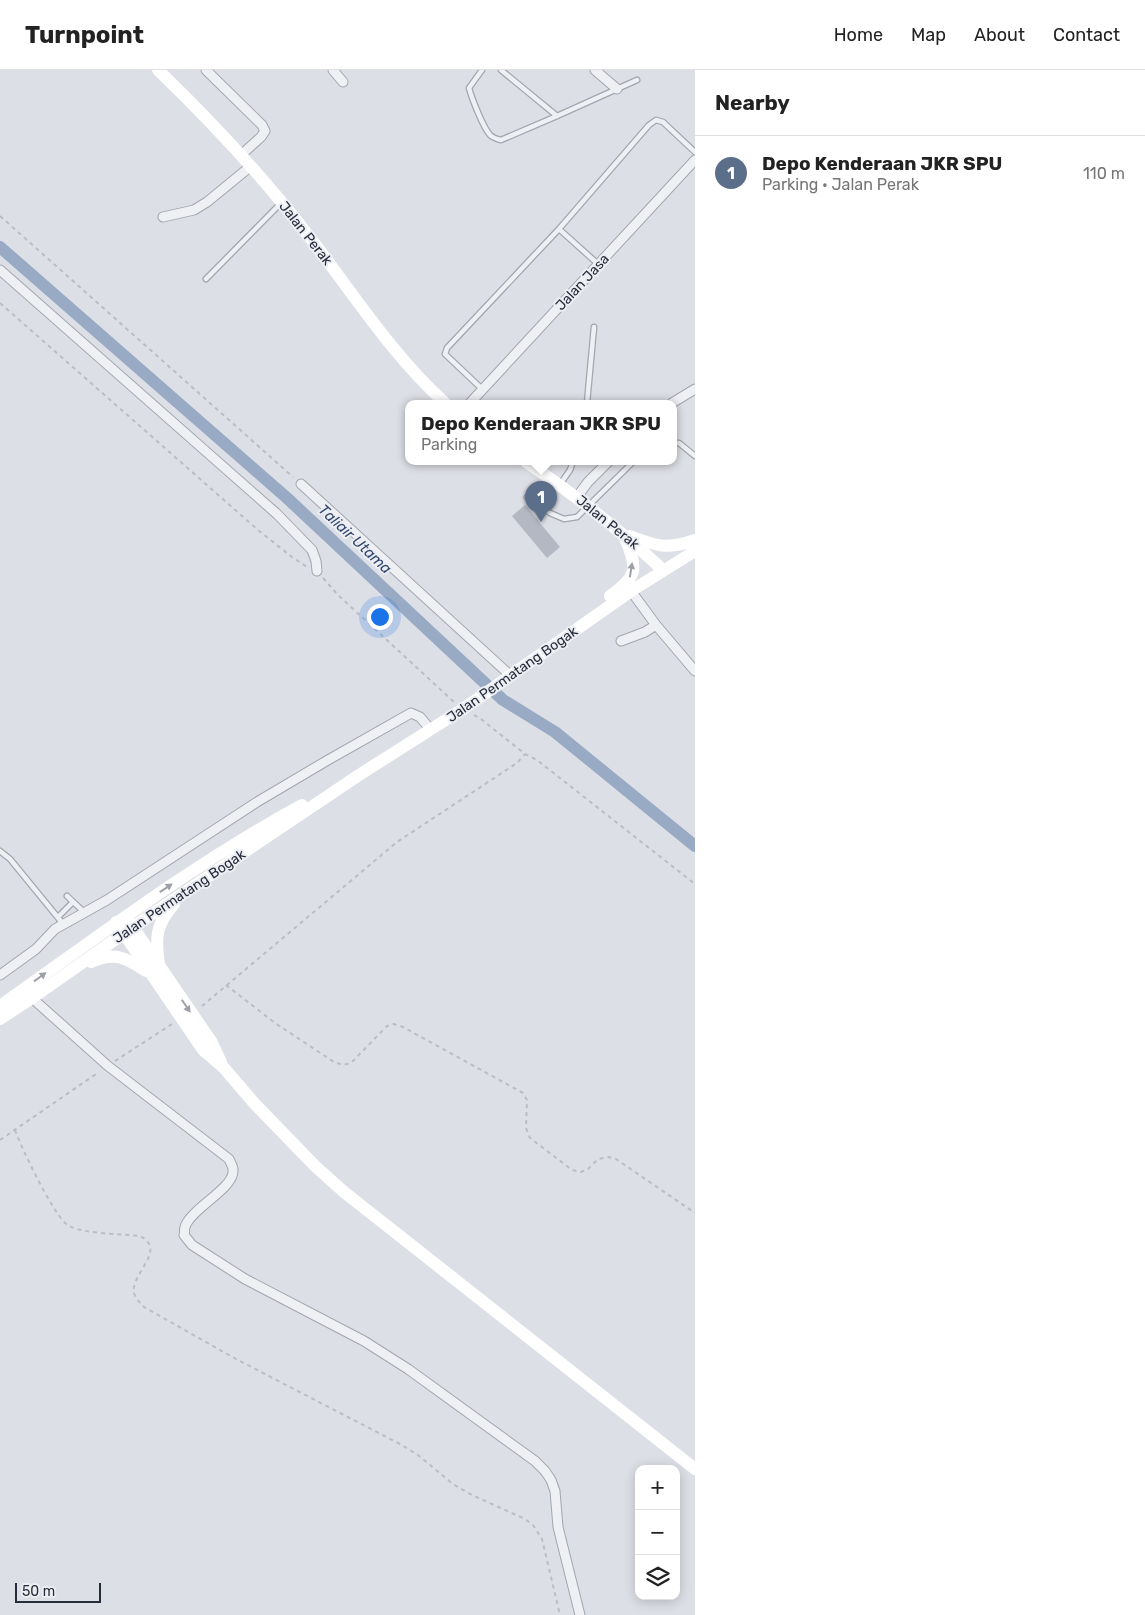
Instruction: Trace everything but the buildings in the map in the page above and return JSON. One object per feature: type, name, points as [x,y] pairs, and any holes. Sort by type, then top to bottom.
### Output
[{"type":"street","name":"Jalan Perak","points":[[158,70],[251,166],[309,236],[402,358],[427,386],[443,400]]},
{"type":"street","points":[[206,70],[262,125],[264,131],[261,137],[241,155]]},
{"type":"street","points":[[333,70],[343,82]]},
{"type":"street","points":[[595,70],[617,89]]},
{"type":"street","name":"Jalan Jasa","points":[[473,400],[695,160]]},
{"type":"street","points":[[163,217],[194,210],[207,202],[251,166]]},
{"type":"street","points":[[0,270],[277,514],[312,550],[317,571]]},
{"type":"street","points":[[677,400],[695,389]]},
{"type":"street","name":"Jalan Perak","points":[[531,465],[560,484],[623,533],[663,570]]},
{"type":"street","points":[[577,497],[588,482],[605,465]]},
{"type":"street","points":[[300,484],[507,678]]},
{"type":"street","points":[[623,533],[655,545],[677,546],[695,540]]},
{"type":"street","points":[[533,660],[541,648],[557,634],[622,587],[631,577],[633,568],[632,555],[623,533]]},
{"type":"street","name":"Jalan Permatang Bogak","points":[[0,1019],[128,930],[360,774],[463,710],[631,591],[695,551]]},
{"type":"street","points":[[631,591],[656,625],[695,670]]},
{"type":"street","points":[[621,641],[645,632],[656,625]]},
{"type":"street","points":[[0,975],[36,949],[61,921],[85,913],[156,870],[257,802],[328,760],[411,713],[420,717],[432,730]]},
{"type":"street","name":"Jalan Permatang Bogak","points":[[0,1006],[175,882],[281,817],[360,774]]},
{"type":"street","points":[[155,970],[156,936],[159,927],[182,894]]},
{"type":"street","points":[[121,919],[186,1016],[203,1050],[224,1068],[286,1136],[344,1192],[695,1469]]},
{"type":"street","points":[[71,971],[112,955],[155,970]]},
{"type":"street","points":[[32,998],[108,1066],[229,1159],[233,1174],[226,1186],[192,1216],[185,1227],[184,1235],[192,1245],[245,1279],[364,1341],[489,1426],[530,1457],[545,1471],[555,1491],[558,1527],[580,1615]]},
{"type":"lane","points":[[482,70],[469,88],[471,97],[490,135],[501,140],[637,80]]},
{"type":"lane","points":[[501,70],[557,116]]},
{"type":"lane","points":[[482,389],[445,354],[447,348],[559,229],[649,125],[656,120],[663,122],[695,152]]},
{"type":"lane","points":[[206,279],[281,202]]},
{"type":"lane","points":[[559,229],[598,264]]},
{"type":"lane","points":[[587,400],[594,327]]},
{"type":"lane","points":[[677,443],[695,456]]},
{"type":"lane","points":[[560,484],[572,465]]},
{"type":"lane","points":[[527,497],[550,513],[564,519],[577,517],[630,465]]},
{"type":"lane","points":[[0,851],[10,860],[61,921],[73,902]]},
{"type":"lane","points":[[67,896],[85,913]]},
{"type":"path","points":[[0,216],[300,484]]},
{"type":"path","points":[[0,303],[258,530],[292,557],[317,571],[338,595],[463,710],[481,719],[525,754],[537,760],[695,884]]},
{"type":"path","points":[[0,1140],[108,1066],[202,1006],[397,842],[516,763],[525,754]]},
{"type":"path","points":[[226,985],[275,1024],[334,1062],[343,1065],[351,1063],[387,1026],[394,1024],[403,1027],[523,1093],[527,1100],[526,1128],[530,1138],[572,1170],[581,1172],[588,1169],[598,1160],[608,1157],[616,1159],[695,1213]]},
{"type":"path","points":[[15,1130],[21,1147],[40,1182],[61,1219],[67,1225],[81,1230],[145,1238],[150,1245],[150,1253],[136,1279],[134,1291],[136,1298],[144,1307],[236,1359],[400,1444],[418,1455],[453,1484],[533,1525],[542,1539],[560,1615]]},
{"type":"waterway","name":"Taliair Utama","points":[[0,247],[287,498],[503,700],[555,732],[695,846]]},
{"type":"place","name":"Depo Kenderaan JKR SPU","points":[[541,522]]}]
